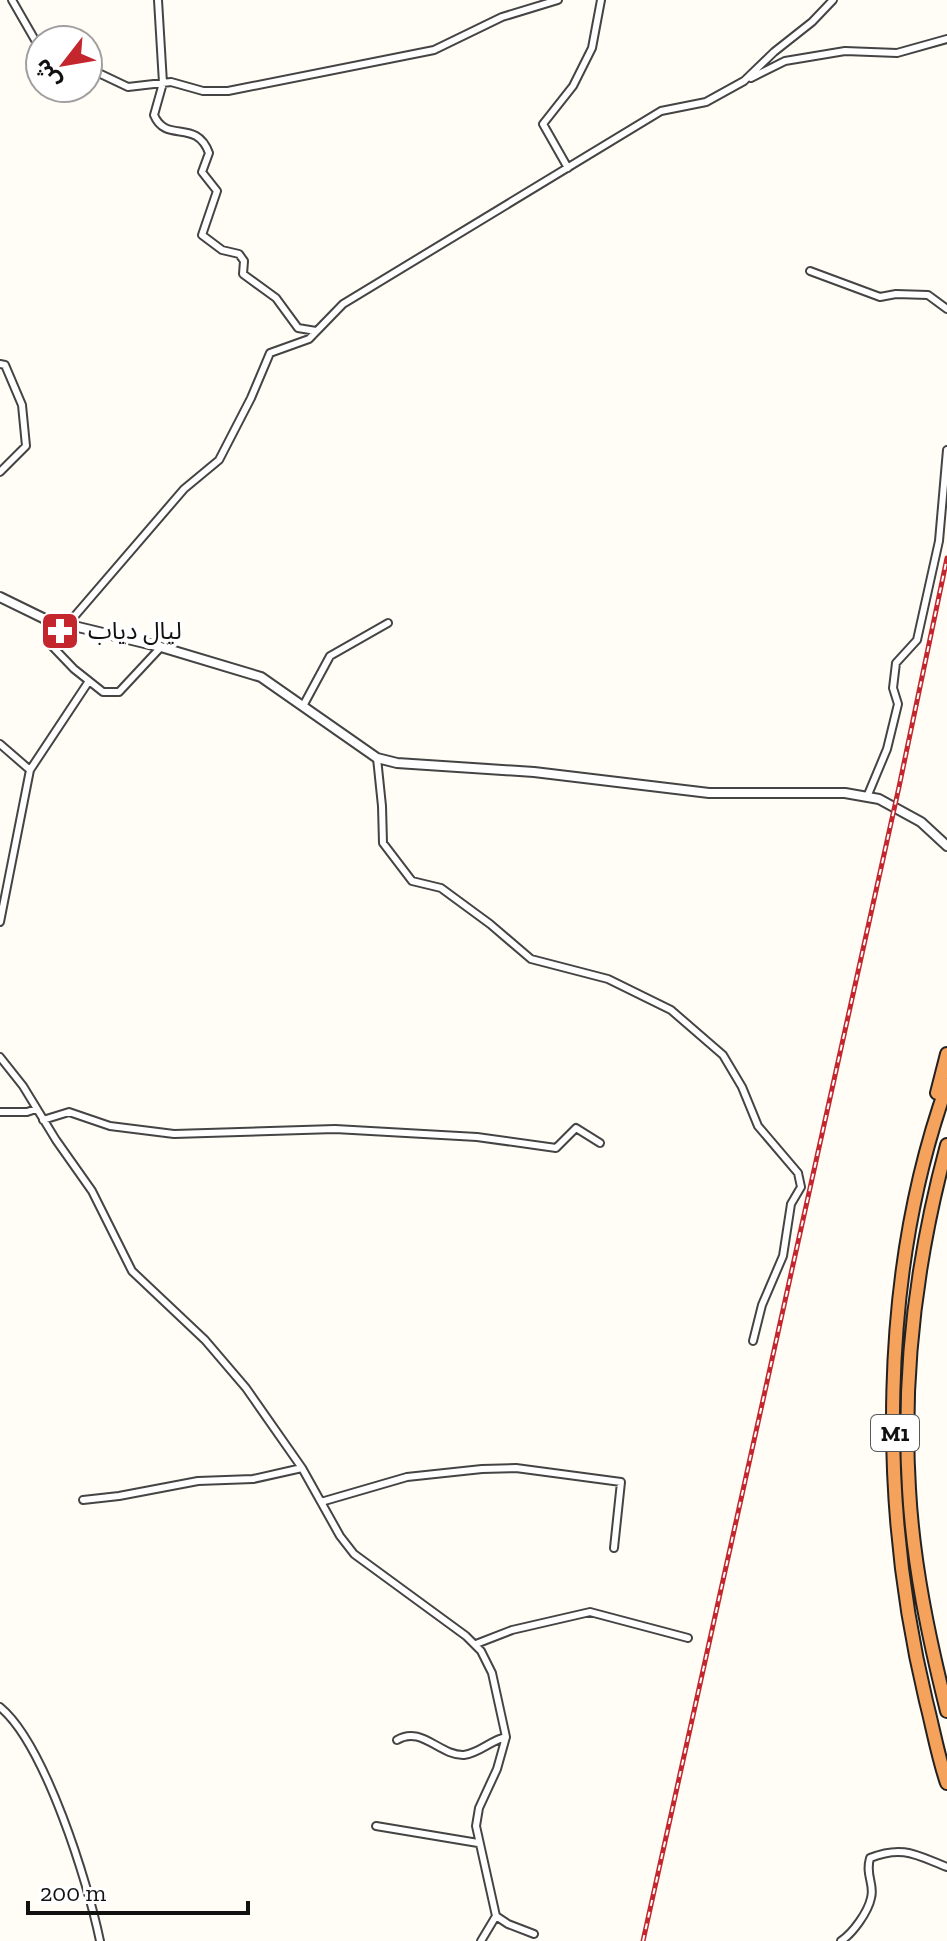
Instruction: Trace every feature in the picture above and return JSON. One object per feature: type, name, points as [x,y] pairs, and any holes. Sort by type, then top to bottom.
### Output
[{"type":"highway","points":[[929,1136],[947,1054]]},
{"type":"highway","name":"M1","points":[[947,1085],[929,1136],[901,1272],[895,1366],[894,1501],[911,1637],[947,1783]]},
{"type":"highway","name":"M1","points":[[947,1145],[931,1203],[919,1277],[909,1369],[909,1489],[929,1638],[947,1711]]},
{"type":"street","points":[[12,0],[26,24]]},
{"type":"street","points":[[158,0],[163,83],[154,115],[158,124],[204,140],[209,153],[202,172],[217,191],[202,235],[222,250],[239,254],[244,261],[243,274],[276,298],[298,328],[316,331]]},
{"type":"street","points":[[104,76],[128,87],[171,82],[203,91],[228,91],[434,50],[502,17],[558,0]]},
{"type":"street","points":[[568,168],[543,124],[573,86],[592,48],[601,0]]},
{"type":"street","points":[[744,81],[833,0]]},
{"type":"street","points":[[67,625],[184,489],[219,460],[270,353],[309,339],[343,304],[661,111],[706,102],[785,61],[845,51],[897,53],[947,39]]},
{"type":"street","points":[[810,271],[880,297],[928,295],[947,309]]},
{"type":"street","points":[[0,364],[5,365],[22,405],[26,446],[0,472]]},
{"type":"street","points":[[867,797],[887,749],[898,704],[893,688],[896,663],[917,640],[939,541],[947,450]]},
{"type":"street","points":[[0,597],[45,619],[161,647],[261,677],[377,758],[397,763],[534,772],[709,793],[845,793],[879,799],[921,822],[947,846]]},
{"type":"street","points":[[45,619],[51,645],[103,692],[119,692],[161,647]]},
{"type":"street","points":[[303,706],[330,656],[388,623]]},
{"type":"street","points":[[0,922],[30,770],[89,681]]},
{"type":"street","points":[[0,744],[30,770]]},
{"type":"street","points":[[377,758],[383,843],[412,881],[441,888],[531,959],[608,979],[671,1010],[723,1055],[742,1087],[758,1126],[798,1173],[801,1187],[791,1204],[783,1256],[762,1305],[753,1341]]},
{"type":"street","points":[[0,1057],[23,1086],[92,1191],[132,1271],[214,1350],[246,1388],[302,1468],[340,1536],[354,1554],[476,1644],[492,1673],[506,1737],[497,1769],[479,1808],[476,1826],[478,1843],[496,1916],[534,1934]]},
{"type":"street","points":[[0,1112],[36,1109]]},
{"type":"street","points":[[43,1120],[69,1112],[110,1126],[174,1134],[335,1129],[477,1137],[556,1148],[576,1128],[600,1143]]},
{"type":"street","points":[[83,1500],[198,1481],[253,1479],[302,1468]]},
{"type":"street","points":[[321,1502],[407,1477],[482,1469],[516,1468],[621,1482],[614,1548]]},
{"type":"street","points":[[476,1644],[512,1630],[590,1612],[688,1638]]},
{"type":"street","points":[[0,1707],[36,1755],[89,1889],[100,1941]]},
{"type":"street","points":[[397,1740],[404,1735],[416,1736],[453,1753],[465,1755],[506,1737]]},
{"type":"street","points":[[376,1826],[478,1843]]},
{"type":"street","points":[[841,1941],[858,1922],[872,1897],[866,1871],[870,1858],[902,1850],[947,1867]]},
{"type":"street","points":[[481,1941],[496,1916]]},
{"type":"railway","points":[[643,1941],[947,558]]},
{"type":"place","name":"ليال دياب","points":[[60,631]]}]
